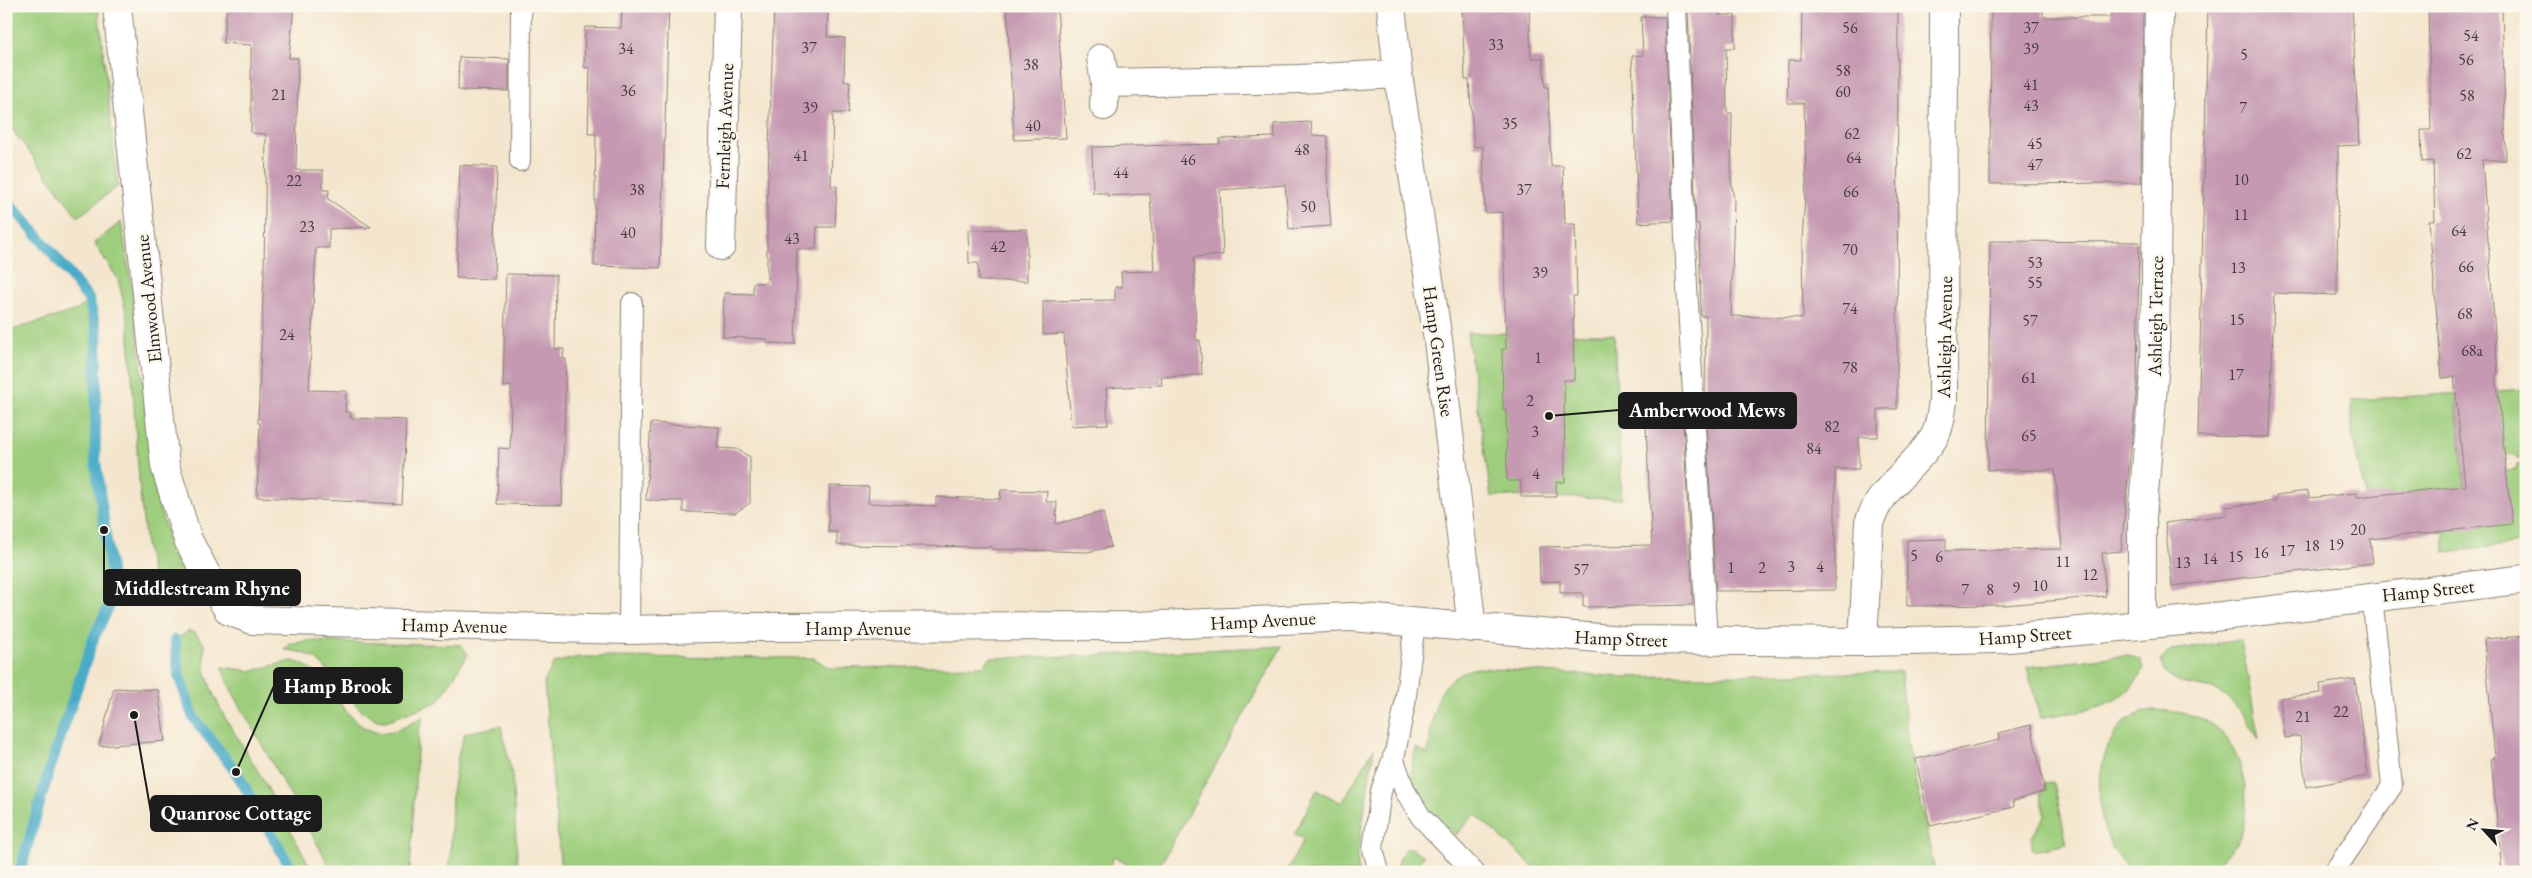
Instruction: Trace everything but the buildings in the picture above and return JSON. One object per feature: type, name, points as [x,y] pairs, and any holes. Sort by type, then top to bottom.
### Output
[{"type":"street","name":"Elmwood Avenue","points":[[117,6],[165,466],[188,540],[211,583]]},
{"type":"street","name":"Fernleigh Avenue","points":[[721,246],[728,6]]},
{"type":"street","name":"Hamp Green Rise","points":[[1391,6],[1398,74],[1438,340],[1472,628]]},
{"type":"street","name":"Ashleigh Avenue","points":[[1863,642],[1869,522],[1874,507],[1888,488],[1933,439],[1940,424],[1944,401],[1944,6]]},
{"type":"street","name":"Ashleigh Terrace","points":[[2142,625],[2142,517],[2155,362],[2159,6]]},
{"type":"street","points":[[1103,82],[1299,79],[1398,74]]},
{"type":"street","name":"Hamp Street","points":[[1522,633],[1622,640],[1863,642],[1998,639],[2142,625],[2526,579]]},
{"type":"street","name":"Hamp Avenue","points":[[211,583],[229,611],[252,620],[629,630],[750,627],[1136,626],[1318,617],[1391,619],[1522,633]]},
{"type":"lane","points":[[520,161],[521,6]]},
{"type":"lane","points":[[1676,6],[1687,277],[1707,641]]},
{"type":"lane","points":[[629,630],[632,303]]},
{"type":"lane","points":[[2334,872],[2392,786],[2372,596]]},
{"type":"lane","points":[[1379,872],[1373,849],[1381,791],[1393,757],[1405,704],[1415,622]]},
{"type":"lane","points":[[1393,757],[1405,791],[1421,817],[1474,872]]},
{"type":"green space","points":[[6,6],[98,6],[118,186],[78,217],[6,121]]},
{"type":"green space","points":[[121,222],[137,326],[150,456],[158,505],[166,530],[197,589],[194,599],[185,605],[180,579],[153,580],[146,546],[140,494],[128,320],[118,279],[94,243]]},
{"type":"green space","points":[[89,300],[97,332],[95,457],[114,596],[94,637],[48,774],[20,872],[6,872],[6,332],[77,310]]},
{"type":"green space","points":[[1467,333],[1614,334],[1622,499],[1491,496]]},
{"type":"green space","points":[[2526,389],[2526,458],[2517,459],[2513,455],[2504,455],[2456,402],[2469,528],[2506,471],[2516,470],[2517,465],[2526,464],[2526,543],[2445,552],[2444,532],[2435,532],[2430,490],[2366,497],[2352,436],[2352,400]]},
{"type":"green space","points":[[189,631],[195,633],[204,644],[205,670],[212,691],[224,716],[261,776],[313,872],[293,872],[236,773],[193,717],[179,676],[175,640]]},
{"type":"green space","points":[[2241,640],[2259,740],[2238,710],[2223,694],[2206,687],[2177,682],[2169,677],[2164,670],[2161,660],[2171,650]]},
{"type":"green space","points":[[307,641],[461,645],[468,654],[439,701],[386,721],[376,719],[358,707],[317,660],[302,653],[284,650],[290,644]]},
{"type":"green space","points":[[1282,646],[1156,872],[1141,872],[1114,857],[1106,872],[561,872],[544,682],[554,663],[579,657],[814,658],[829,668],[983,666],[990,658],[1087,656]]},
{"type":"green space","points":[[2128,655],[2140,660],[2143,669],[2135,683],[2125,693],[2113,701],[2099,706],[2040,718],[2027,667]]},
{"type":"green space","points":[[292,661],[306,666],[318,676],[361,726],[375,732],[391,732],[423,717],[418,733],[410,872],[333,872],[227,682],[222,667],[251,671]]},
{"type":"green space","points":[[1479,668],[1622,677],[1901,672],[1908,746],[1935,872],[1539,872],[1475,814],[1456,835],[1437,820],[1419,800],[1412,787],[1412,768],[1416,748],[1428,754],[1434,712],[1444,688],[1452,678]]},
{"type":"green space","points":[[2152,710],[2190,715],[2215,727],[2230,742],[2241,767],[2246,795],[2246,809],[2241,834],[2232,849],[2224,857],[2215,863],[2192,872],[2134,872],[2120,859],[2110,843],[2103,824],[2100,804],[2100,783],[2103,763],[2109,744],[2126,721]]},
{"type":"green space","points":[[501,726],[512,774],[518,872],[450,872],[452,792],[459,751],[465,733]]},
{"type":"green space","points":[[1374,748],[1357,859],[1359,872],[1286,872],[1304,839],[1294,835],[1317,790],[1342,803]]},
{"type":"green space","points":[[2054,783],[2067,844],[2034,851],[2031,849],[2032,837],[2045,816],[2040,792],[2045,790],[2044,784]]},
{"type":"green space","points":[[1411,848],[1424,856],[1410,872],[1397,872],[1399,860],[1405,849]]},
{"type":"waterway","points":[[6,199],[50,250],[89,300],[97,332],[95,457],[114,596],[94,637],[48,774],[20,872]]},
{"type":"waterway","points":[[175,640],[179,676],[193,717],[236,772],[293,872]]},
{"type":"place","name":"Amberwood Mews","points":[[1549,416]]},
{"type":"place","name":"Middlestream Rhyne","points":[[104,530]]},
{"type":"place","name":"Quanrose Cottage","points":[[134,715]]},
{"type":"place","name":"Hamp Brook","points":[[236,772]]}]
